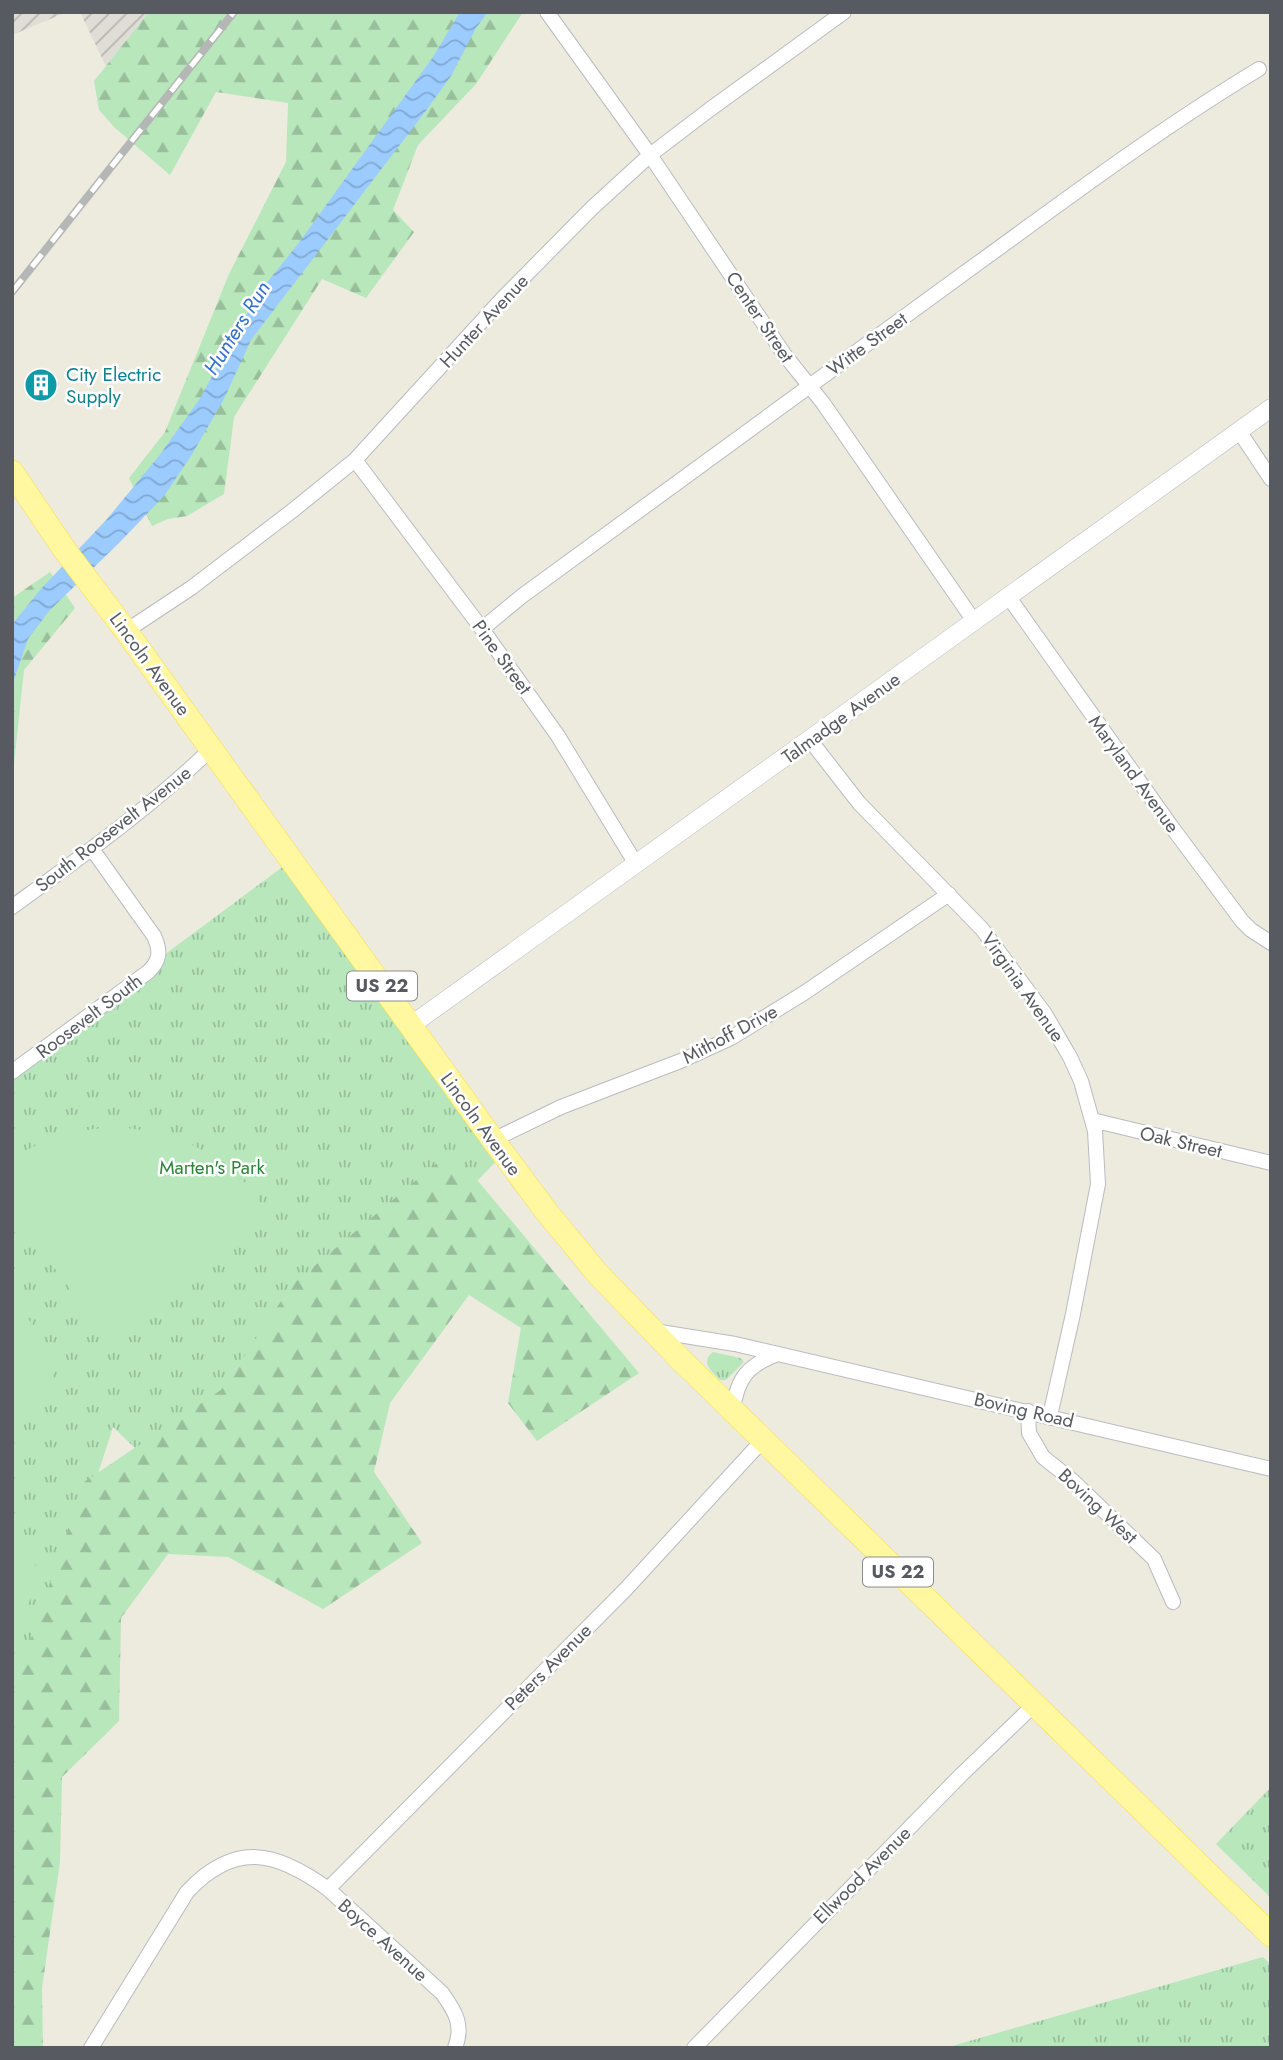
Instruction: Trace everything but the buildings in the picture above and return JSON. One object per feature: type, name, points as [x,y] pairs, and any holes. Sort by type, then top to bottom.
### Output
[{"type":"main road","name":"Lincoln Avenue","points":[[12,472],[64,549],[493,1140],[597,1273],[1034,1705]]},
{"type":"main road","name":"US 22","points":[[1034,1705],[1271,1935]]},
{"type":"street","name":"Center Street","points":[[547,12],[650,155],[784,354],[974,621]]},
{"type":"street","name":"Hunter Avenue","points":[[126,631],[191,588],[355,460],[503,298],[592,208],[650,155],[844,12]]},
{"type":"street","name":"Witte Street","points":[[482,629],[671,485],[1130,154],[1259,69]]},
{"type":"street","name":"Talmadge Avenue","points":[[410,1026],[1271,408]]},
{"type":"street","points":[[1238,431],[1271,479]]},
{"type":"street","name":"Pine Street","points":[[355,460],[482,629],[558,736],[636,864]]},
{"type":"street","name":"Maryland Avenue","points":[[1008,596],[1171,826],[1242,921],[1271,943]]},
{"type":"street","name":"Virginia Avenue","points":[[810,740],[859,803],[982,929],[1045,1014],[1081,1081],[1092,1120],[1098,1157],[1098,1184],[1050,1416]]},
{"type":"street","name":"South Roosevelt Avenue","points":[[12,907],[174,785],[211,749]]},
{"type":"street","name":"Roosevelt South","points":[[12,1072],[148,972],[159,957],[159,946],[154,936],[92,849]]},
{"type":"street","name":"Mithoff Drive","points":[[493,1140],[561,1107],[731,1038],[804,993],[949,894]]},
{"type":"street","name":"Oak Street","points":[[1092,1120],[1271,1163]]},
{"type":"street","name":"Boving Road","points":[[652,1330],[734,1343],[1271,1469]]},
{"type":"street","points":[[733,1410],[735,1393],[747,1371],[762,1359],[778,1354]]},
{"type":"street","name":"Boving West","points":[[1028,1411],[1029,1433],[1044,1457],[1073,1481],[1154,1559],[1172,1602]]},
{"type":"street","name":"Peters Avenue","points":[[328,1889],[625,1590],[763,1440]]},
{"type":"street","name":"Ellwood Avenue","points":[[694,2048],[855,1882],[1034,1705]]},
{"type":"street","name":"Boyce Avenue","points":[[91,2048],[187,1892],[201,1878],[225,1862],[250,1857],[271,1859],[310,1876],[328,1889],[442,1993],[456,2012],[459,2024],[454,2048]]},
{"type":"shaded area","points":[[12,12],[67,12],[12,35]]},
{"type":"shaded area","points":[[80,12],[194,12],[124,104]]},
{"type":"green space","points":[[149,12],[523,12],[476,84],[418,145],[393,210],[414,232],[366,298],[322,279],[234,417],[224,494],[187,516],[168,519],[152,526],[129,478],[165,432],[229,274],[286,162],[288,103],[216,92],[170,175],[115,128],[99,110],[94,81]]},
{"type":"green space","points":[[50,572],[75,608],[24,670],[12,782],[12,598]]},
{"type":"green space","name":"Marten's Park","points":[[292,860],[503,1154],[179,1490],[113,1427],[12,1741],[12,1068]]},
{"type":"green space","points":[[113,1127],[166,1135],[212,1156],[249,1186],[261,1206],[262,1227],[123,1332],[99,1328],[12,1211],[12,1159],[60,1136]]},
{"type":"green space","points":[[452,1150],[639,1373],[537,1441],[508,1403],[521,1328],[469,1295],[390,1403],[374,1472],[422,1543],[323,1609],[228,1557],[168,1554],[121,1618],[119,1721],[62,1777],[60,1862],[42,1988],[43,2048],[12,2048],[12,1695],[84,1482],[221,1390],[292,1285]]},
{"type":"green space","points":[[12,1298],[56,1355],[50,1386],[12,1414]]},
{"type":"green space","points":[[713,1352],[740,1358],[743,1363],[726,1380],[720,1380],[707,1363]]},
{"type":"green space","points":[[12,1534],[24,1541],[40,1576],[12,1643]]},
{"type":"green space","points":[[1271,1787],[1271,1898],[1216,1844]]},
{"type":"green space","points":[[1263,1957],[1271,1965],[1271,2048],[945,2048]]},
{"type":"water","points":[[460,12],[488,12],[476,28],[451,76],[425,112],[251,340],[224,399],[164,496],[49,611],[28,639],[12,685],[12,627],[15,621],[40,590],[107,519],[159,456],[199,400],[269,280],[433,57]]},
{"type":"railway","points":[[12,292],[234,12]]},
{"type":"place","name":"City Electric Supply","points":[[41,385]]},
{"type":"water label","name":"Hunters Run","points":[[237,328]]}]
